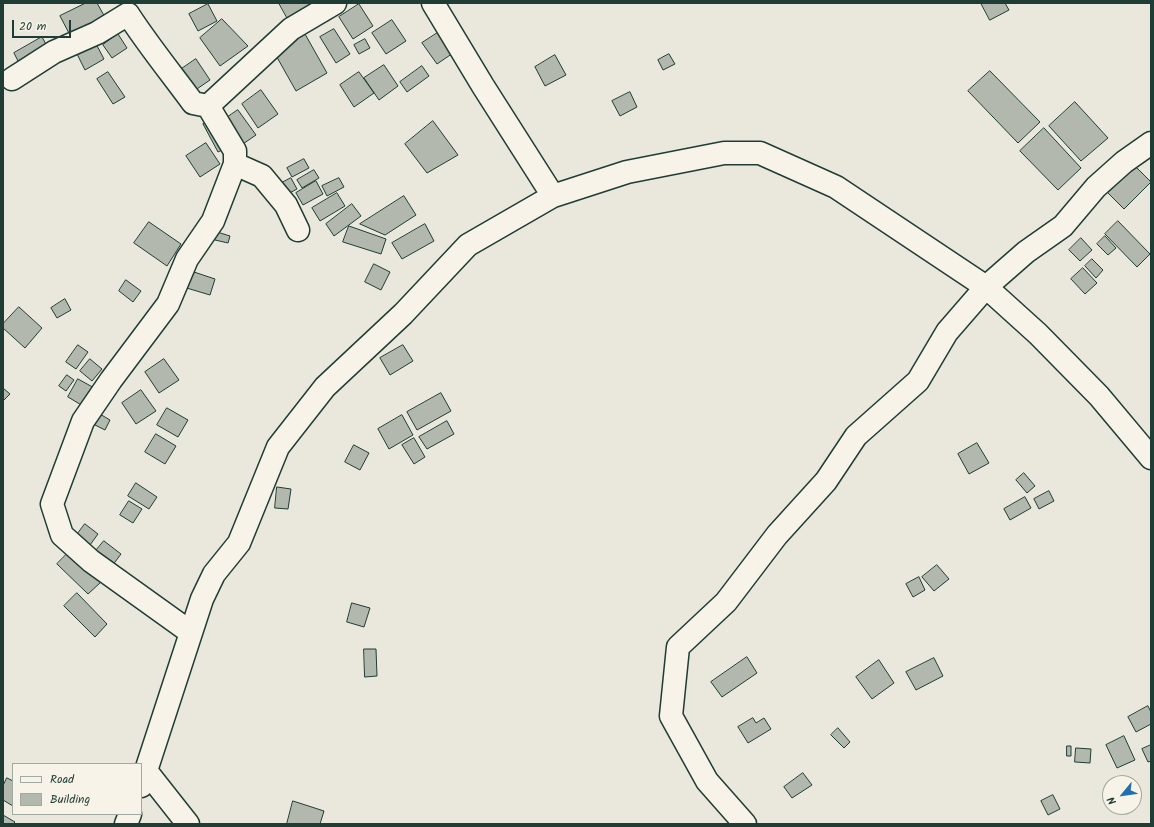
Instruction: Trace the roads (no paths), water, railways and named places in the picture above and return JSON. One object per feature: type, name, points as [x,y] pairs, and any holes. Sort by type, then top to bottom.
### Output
[{"type":"street","points":[[208,106],[291,29],[335,3]]},
{"type":"street","points":[[433,3],[483,86],[553,196]]},
{"type":"street","points":[[12,79],[54,52],[97,33],[128,14],[150,47],[165,64],[193,103],[208,106],[235,151],[235,164],[213,221],[187,259],[168,304],[82,421],[52,504],[62,535],[91,561],[190,632]]},
{"type":"street","points":[[745,824],[707,780],[672,716],[678,647],[726,602],[777,534],[826,481],[856,436],[918,381],[947,332],[986,287],[1026,252],[1063,226],[1096,187],[1124,162],[1151,143]]},
{"type":"street","points":[[188,824],[144,779],[154,742],[165,714],[190,632],[202,599],[214,574],[239,543],[278,447],[325,387],[403,314],[468,245],[553,196],[627,172],[724,153],[760,153],[836,188],[986,287],[1038,334],[1099,396],[1151,458]]},
{"type":"street","points":[[235,164],[262,176],[286,205],[298,230]]}]
